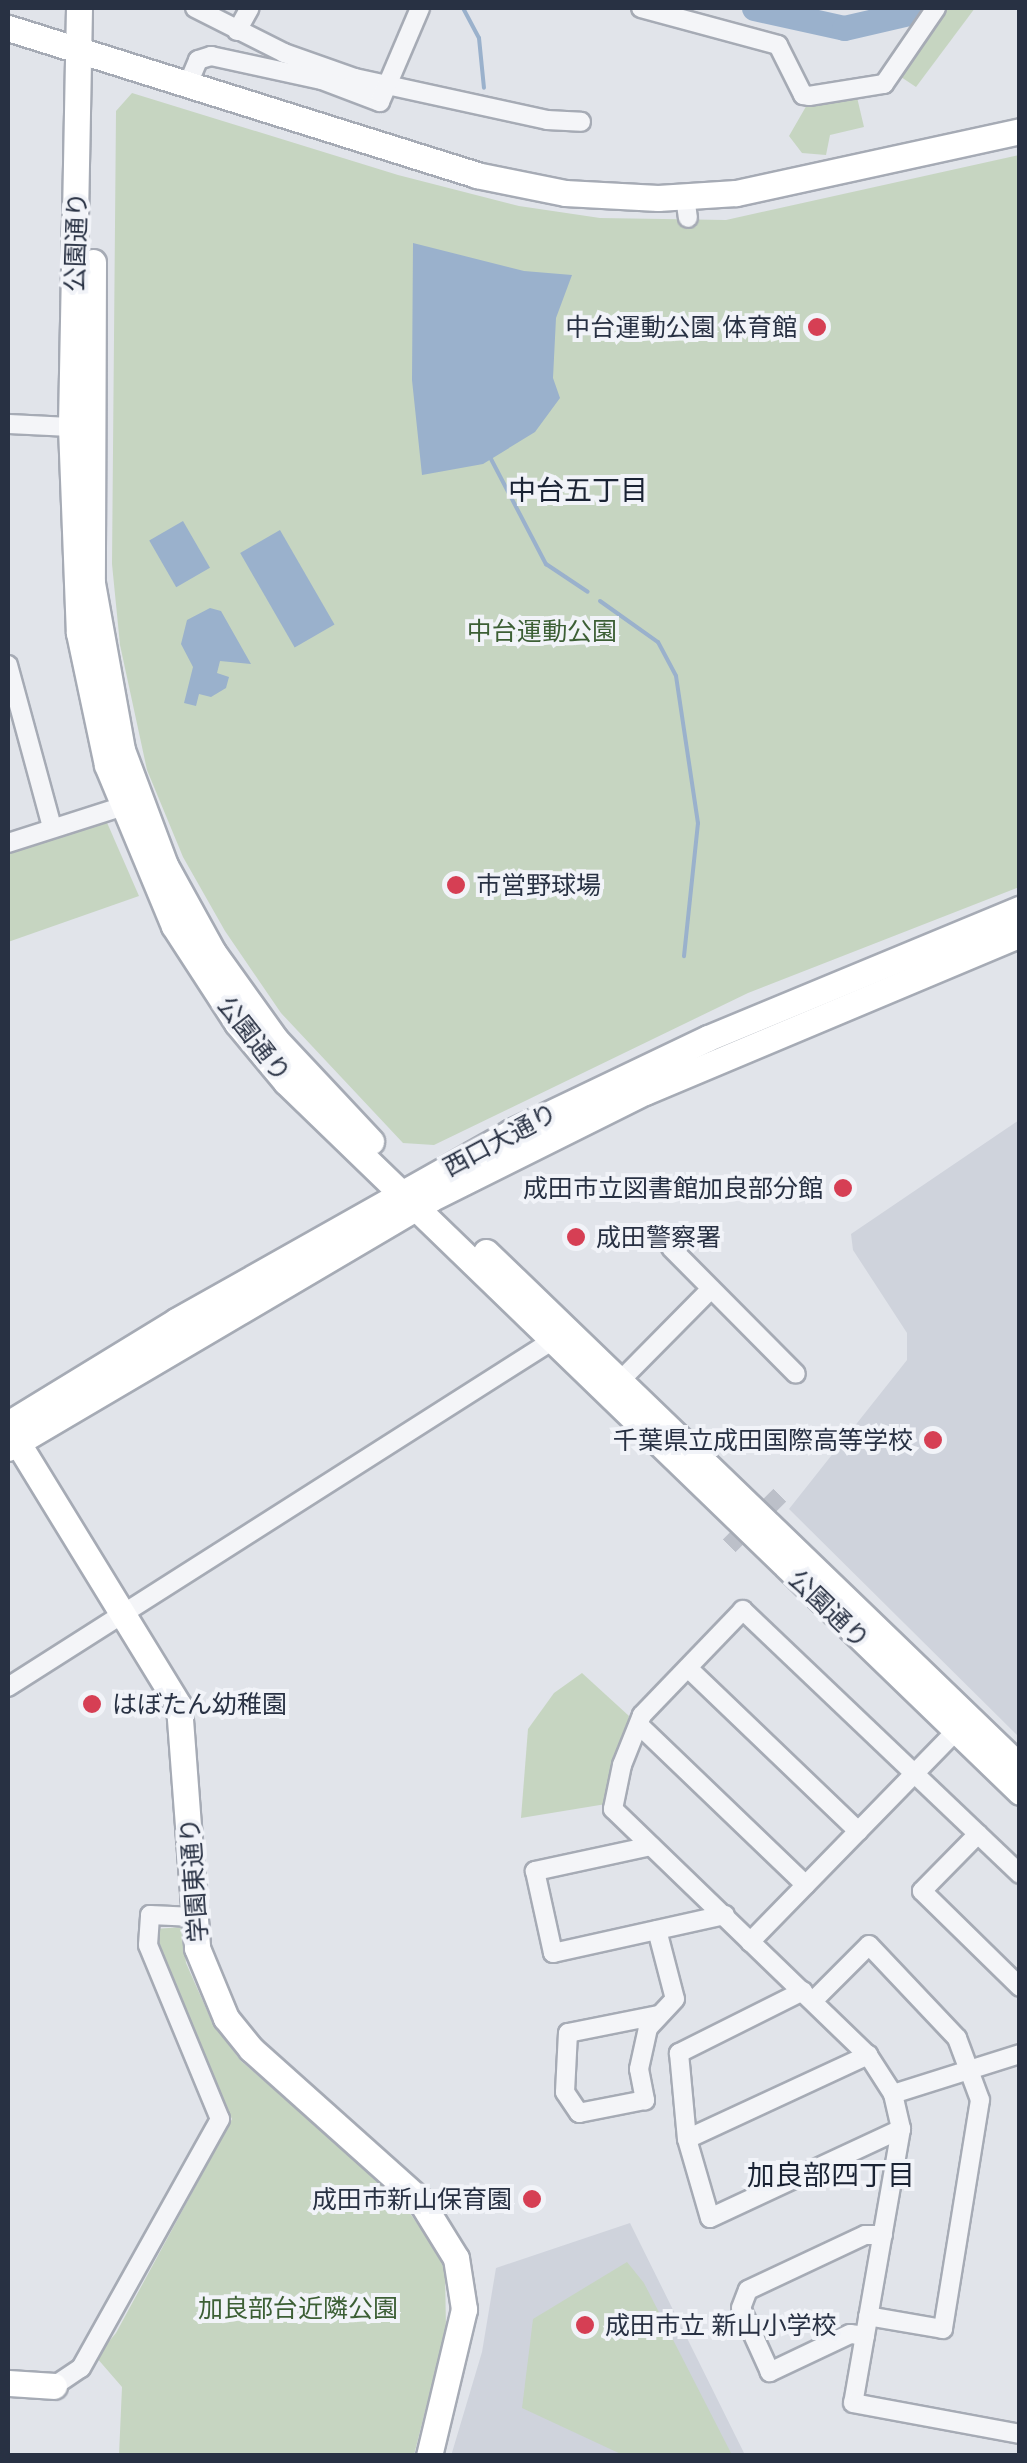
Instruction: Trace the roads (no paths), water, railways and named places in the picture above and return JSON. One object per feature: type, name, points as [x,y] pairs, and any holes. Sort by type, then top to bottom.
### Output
[{"type":"street","name":"公園通り","points":[[79,8],[90,54],[92,582],[102,667],[130,804]]},
{"type":"street","name":"公園通り","points":[[97,8],[90,54],[71,427],[79,633],[95,726],[130,804],[240,995],[319,1090],[552,1340],[613,1387]]},
{"type":"street","points":[[195,8],[237,31],[391,86],[547,120],[581,122]]},
{"type":"street","points":[[237,31],[250,8]]},
{"type":"street","points":[[188,84],[198,60],[211,56],[322,80],[372,102],[386,97],[420,8]]},
{"type":"street","points":[[641,8],[773,42],[802,95],[809,96],[884,84],[936,8]]},
{"type":"street","points":[[8,28],[520,196],[686,208],[1020,131]]},
{"type":"street","points":[[8,424],[71,427]]},
{"type":"street","points":[[8,665],[11,701],[52,828]]},
{"type":"street","points":[[8,843],[130,804]]},
{"type":"street","name":"西口大通り","points":[[10,1435],[416,1196],[708,1038],[1020,909]]},
{"type":"street","name":"西口大通り","points":[[416,1196],[825,1011],[1020,934]]},
{"type":"street","name":"公園通り","points":[[416,1196],[962,1724],[1020,1792]]},
{"type":"street","points":[[671,1248],[796,1374]]},
{"type":"street","points":[[613,1387],[711,1289]]},
{"type":"street","points":[[8,1687],[552,1340]]},
{"type":"street","name":"学園東通り","points":[[10,1435],[179,1706],[195,1917],[208,1981],[239,2038],[420,2200],[449,2244],[464,2309],[430,2456]]},
{"type":"street","points":[[1020,1874],[743,1610],[638,1725],[613,1809],[868,2055],[893,2094],[901,2129],[853,2403],[1020,2434]]},
{"type":"street","points":[[688,1668],[858,1831]]},
{"type":"street","name":"公園通り","points":[[962,1724],[1020,1767]]},
{"type":"street","points":[[750,1942],[962,1724]]},
{"type":"street","points":[[638,1725],[806,1885]]},
{"type":"street","points":[[978,1834],[922,1891],[1020,1987]]},
{"type":"street","points":[[651,1846],[535,1871],[553,1953],[725,1916]]},
{"type":"street","points":[[8,2383],[54,2386],[80,2368],[220,2119],[148,1945],[150,1915],[195,1917]]},
{"type":"street","points":[[657,1930],[675,1999],[658,2015],[642,2046],[645,2100],[579,2113],[565,2092],[568,2033],[658,2015]]},
{"type":"street","points":[[868,2316],[944,2329],[982,2116],[971,2070],[944,2020],[869,1945],[808,1996],[679,2053],[687,2139],[710,2218],[901,2129]]},
{"type":"street","points":[[893,2094],[1020,2054]]},
{"type":"street","points":[[687,2139],[868,2055]]},
{"type":"street","points":[[865,2336],[850,2334],[770,2372],[740,2308],[748,2290],[866,2235],[882,2234]]},
{"type":"water","points":[[413,243],[524,271],[572,275],[556,318],[553,378],[560,398],[535,432],[483,464],[422,475],[412,380]]},
{"type":"water","points":[[183,521],[210,568],[176,587],[149,540]]},
{"type":"water","points":[[280,530],[335,624],[295,647],[240,553]]},
{"type":"water","points":[[210,608],[221,611],[251,664],[220,661],[217,673],[229,677],[226,688],[211,697],[199,694],[196,706],[184,703],[193,667],[181,644],[187,620]]},
{"type":"waterway","points":[[463,8],[479,38],[484,88]]},
{"type":"waterway","points":[[754,8],[844,28],[926,9]]},
{"type":"waterway","points":[[491,459],[546,564],[588,592]]},
{"type":"waterway","points":[[600,601],[658,642],[676,676],[698,823],[684,956]]},
{"type":"tunnel","points":[[729,1546],[780,1495]]},
{"type":"place","name":"中台運動公園 体育館","points":[[817,327]]},
{"type":"place","name":"市営野球場","points":[[456,885]]},
{"type":"place","name":"成田市立図書館加良部分館","points":[[843,1188]]},
{"type":"place","name":"成田警察署","points":[[576,1237]]},
{"type":"place","name":"千葉県立成田国際高等学校","points":[[933,1440]]},
{"type":"place","name":"はぼたん幼稚園","points":[[92,1704]]},
{"type":"place","name":"成田市新山保育園","points":[[532,2199]]},
{"type":"place","name":"成田市立 新山小学校","points":[[585,2325]]},
{"type":"district","name":"中台五丁目","points":[[578,490]]},
{"type":"district","name":"加良部四丁目","points":[[831,2175]]},
{"type":"park label","name":"中台運動公園","points":[[542,631]]},
{"type":"park label","name":"加良部台近隣公園","points":[[298,2308]]}]
